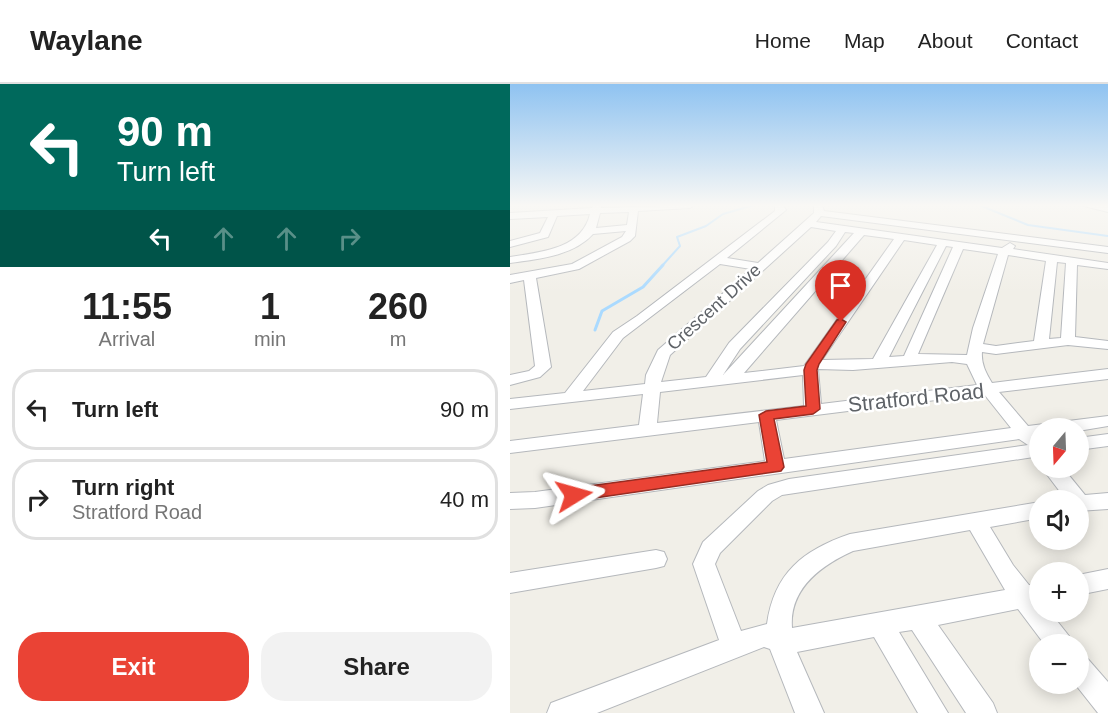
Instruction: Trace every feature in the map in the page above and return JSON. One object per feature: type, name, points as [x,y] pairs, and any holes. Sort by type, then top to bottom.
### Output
[{"type":"street","points":[[510,260],[566,247],[586,234]]},
{"type":"street","points":[[510,279],[530,277],[580,265],[629,237],[630,234]]},
{"type":"street","points":[[570,397],[618,334],[642,319],[750,234]]},
{"type":"street","name":"Crescent Drive","points":[[646,430],[656,366],[663,352],[797,234]]},
{"type":"street","points":[[711,381],[734,346],[839,234]]},
{"type":"street","points":[[730,379],[859,234]]},
{"type":"street","points":[[884,234],[1108,266]]},
{"type":"street","points":[[993,234],[1108,250]]},
{"type":"street","points":[[813,409],[811,367],[901,237]]},
{"type":"street","points":[[1012,237],[1009,249],[1004,252],[974,354],[975,369],[989,390],[1029,435]]},
{"type":"street","points":[[879,363],[943,243]]},
{"type":"street","points":[[911,359],[911,352],[959,245]]},
{"type":"street","points":[[1041,345],[1052,258]]},
{"type":"street","points":[[717,260],[759,267]]},
{"type":"street","points":[[1068,340],[1072,261]]},
{"type":"street","points":[[510,380],[534,374],[543,367],[530,277]]},
{"type":"street","points":[[510,404],[730,379],[811,367],[837,368],[974,354],[1068,340],[1108,345]]},
{"type":"street","name":"Stratford Road","points":[[510,447],[1108,374]]},
{"type":"street","points":[[766,415],[776,467]]},
{"type":"street","points":[[1089,424],[1108,421]]},
{"type":"street","points":[[1089,443],[1108,440]]},
{"type":"street","points":[[510,501],[535,500],[776,467],[1029,444]]},
{"type":"street","points":[[734,646],[704,564],[711,548],[765,495],[789,486],[1029,444]]},
{"type":"street","points":[[1060,478],[1069,490]]},
{"type":"street","points":[[1089,502],[1108,501]]},
{"type":"street","points":[[810,713],[788,665],[781,641],[781,607],[791,584],[813,559],[850,543],[1029,512]]},
{"type":"street","points":[[976,521],[1005,572],[1029,593]]},
{"type":"street","points":[[510,583],[656,559]]},
{"type":"street","points":[[1089,583],[1107,580]]},
{"type":"street","points":[[561,713],[764,635],[781,641],[1029,597]]},
{"type":"street","points":[[918,617],[983,713]]},
{"type":"street","points":[[880,624],[934,713]]},
{"type":"street","points":[[1089,680],[1108,703]]},
{"type":"waterway","points":[[661,267],[680,246],[677,237],[684,234]]},
{"type":"waterway","points":[[1096,234],[1108,236]]},
{"type":"waterway","points":[[595,330],[602,311],[643,287],[663,265]]},
{"type":"route","points":[[574,495],[776,467],[766,415],[813,409],[810,370],[816,356],[841,322]]}]
